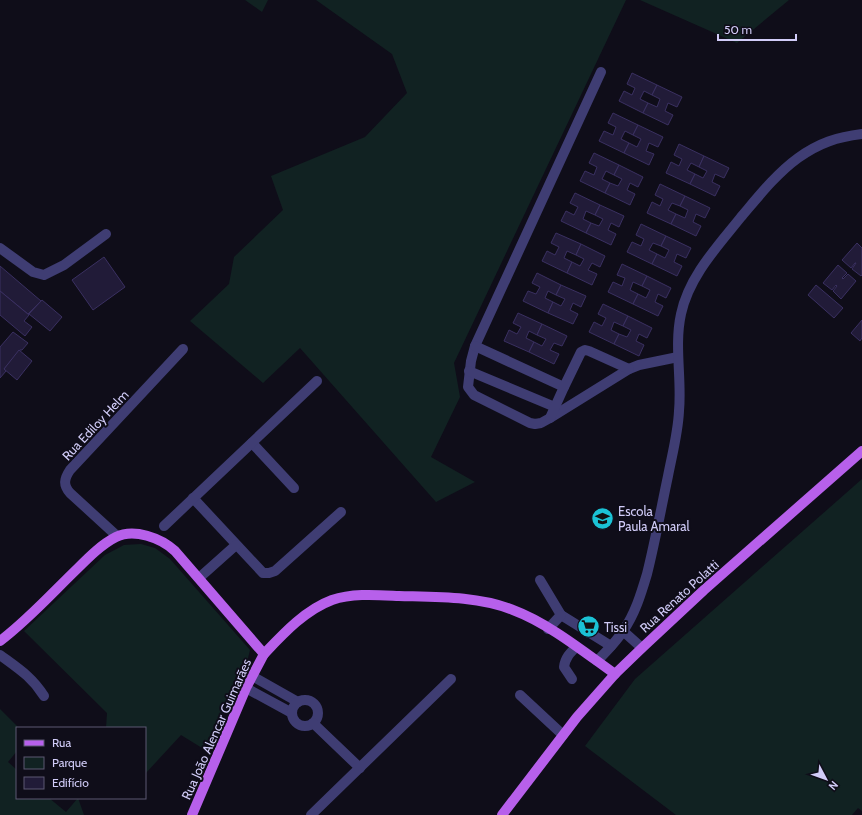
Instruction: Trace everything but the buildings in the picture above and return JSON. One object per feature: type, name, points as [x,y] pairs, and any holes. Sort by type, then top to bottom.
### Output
[{"type":"main road","name":"Rua Renato Polatti","points":[[502,815],[529,782],[563,736],[615,674],[709,585],[862,452]]},
{"type":"main road","points":[[0,641],[15,629],[98,550],[117,536],[126,534],[140,535],[161,540],[175,551],[264,654]]},
{"type":"main road","name":"Rua João Alencar Guimarães","points":[[192,815],[246,688],[264,654],[306,614],[332,600],[358,596],[443,598],[494,604],[523,614],[576,647],[615,674]]},
{"type":"street","points":[[601,72],[475,346],[469,371],[468,387],[474,395],[530,423],[535,424],[541,423],[550,418],[629,369],[639,365],[678,357]]},
{"type":"street","points":[[597,662],[623,631],[632,616],[641,596],[647,574],[655,540],[678,417],[680,394],[678,357],[681,313],[696,276],[705,262],[772,182],[797,159],[829,140],[844,136],[862,134]]},
{"type":"street","points":[[0,248],[33,272],[44,275],[64,265],[106,234]]},
{"type":"street","points":[[475,346],[564,387]]},
{"type":"street","name":"Rua Ediloy Helm","points":[[117,536],[70,493],[64,482],[66,476],[183,349]]},
{"type":"street","points":[[550,418],[581,352],[585,350],[589,351],[629,369]]},
{"type":"street","points":[[469,371],[555,407]]},
{"type":"street","points":[[164,526],[317,381]]},
{"type":"street","points":[[252,443],[294,488]]},
{"type":"street","points":[[193,498],[263,573],[275,571],[341,512]]},
{"type":"street","points":[[199,578],[236,545]]},
{"type":"street","points":[[540,580],[561,615],[611,646]]},
{"type":"street","points":[[548,629],[561,615]]},
{"type":"street","points":[[623,631],[642,648]]},
{"type":"street","points":[[572,679],[564,667],[567,656],[576,647]]},
{"type":"street","points":[[0,656],[30,677],[44,696]]},
{"type":"street","points":[[252,676],[298,702]]},
{"type":"street","points":[[311,815],[451,679]]},
{"type":"street","points":[[246,688],[292,712]]},
{"type":"street","points":[[520,696],[563,736]]},
{"type":"street","points":[[307,700],[315,705],[317,715],[313,723],[308,725],[299,724],[293,717],[292,712],[298,702],[307,700]]},
{"type":"street","points":[[313,723],[360,768]]},
{"type":"green space","points":[[245,0],[268,0],[262,12]]},
{"type":"green space","points":[[316,0],[626,0],[454,363],[460,397],[431,457],[475,482],[436,502],[300,348],[263,383],[190,321],[229,284],[234,257],[283,210],[271,176],[365,137],[407,93],[392,54]]},
{"type":"green space","points":[[640,0],[789,0],[737,43]]},
{"type":"green space","points":[[862,479],[862,811],[858,808],[852,815],[676,815],[585,746],[635,679]]},
{"type":"green space","points":[[141,544],[155,548],[170,559],[250,650],[247,662],[207,751],[181,735],[146,773],[146,727],[106,727],[107,713],[24,631],[105,555],[124,545]]},
{"type":"green space","points":[[0,709],[18,727],[16,727],[16,752],[8,762],[16,769],[16,799],[50,799],[66,812],[78,799],[84,815],[0,815]]},
{"type":"place","name":"Escola Paula Amaral","points":[[602,518]]},
{"type":"place","name":"Tissi","points":[[588,627]]}]
